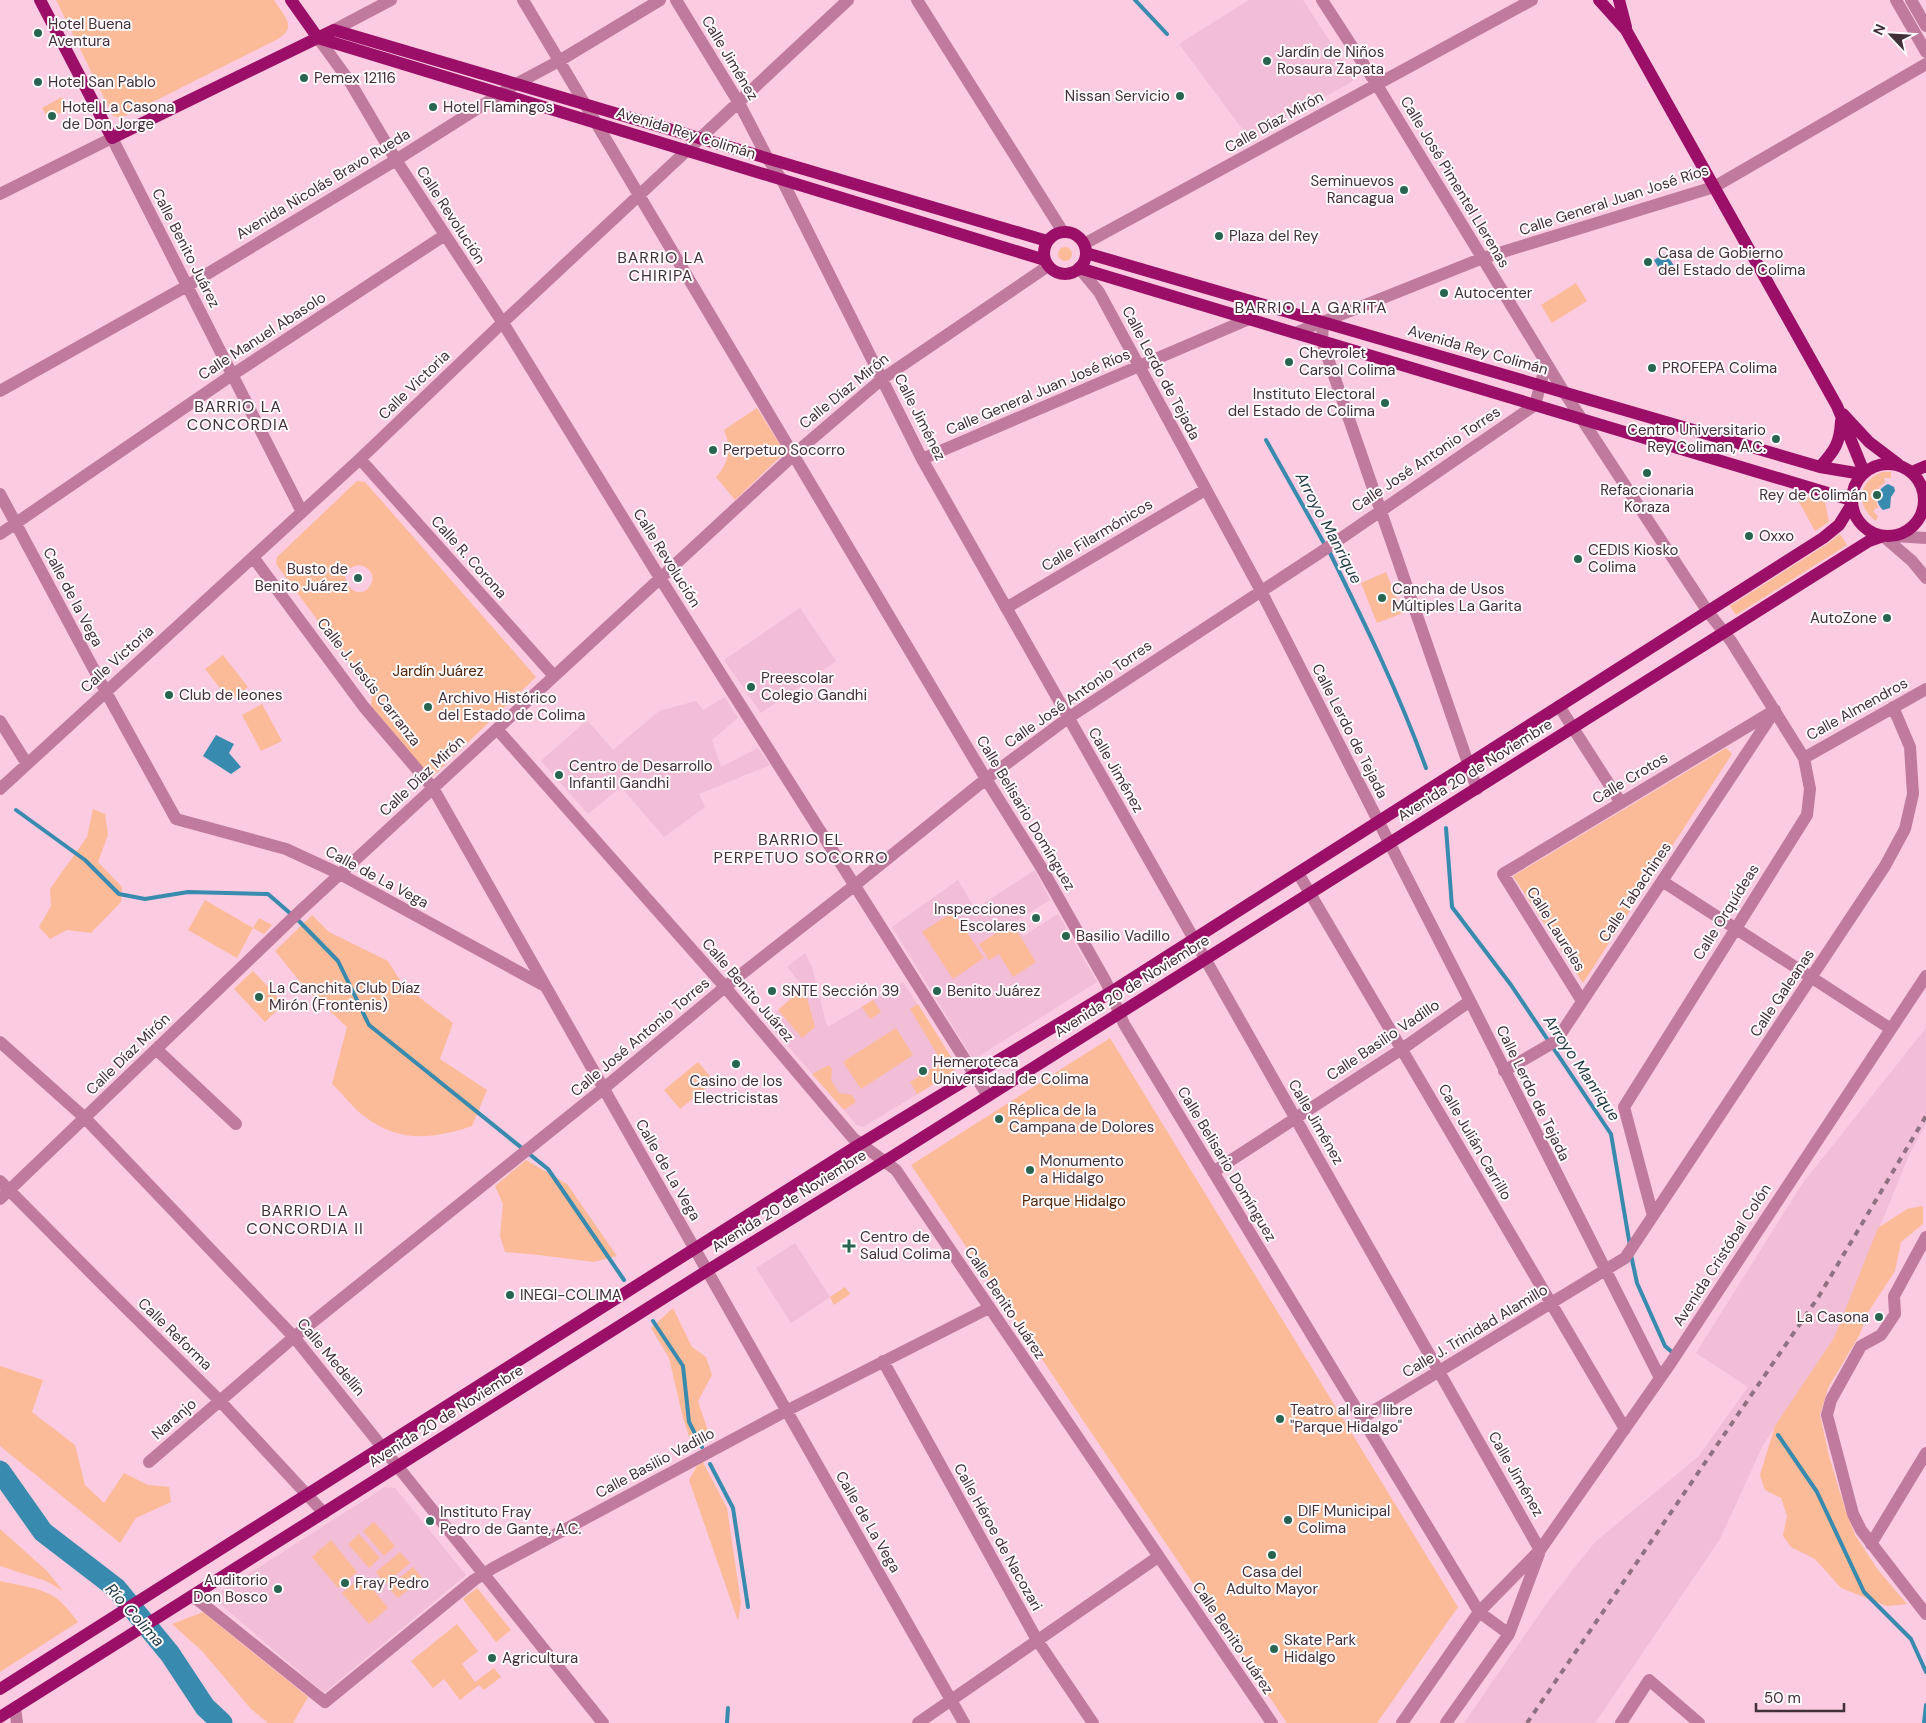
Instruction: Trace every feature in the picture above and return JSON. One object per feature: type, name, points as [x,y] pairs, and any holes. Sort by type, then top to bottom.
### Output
[{"type":"main road","name":"Calle Benito Juárez","points":[[40,0],[112,138]]},
{"type":"main road","points":[[291,0],[318,38]]},
{"type":"main road","points":[[1600,0],[1626,30],[1714,187],[1839,412],[1863,473]]},
{"type":"main road","points":[[1619,0],[1626,30]]},
{"type":"main road","points":[[112,138],[334,30]]},
{"type":"main road","name":"Avenida Rey Colimán","points":[[334,30],[1047,241]]},
{"type":"main road","name":"Avenida Rey Colimán","points":[[318,38],[1046,263]]},
{"type":"main road","points":[[1063,232],[1076,235],[1084,248],[1082,264],[1079,268],[1068,273],[1061,273],[1046,263],[1044,254],[1047,241],[1063,232]]},
{"type":"main road","name":"Avenida Rey Colimán","points":[[1084,248],[1323,322],[1820,467],[1863,473]]},
{"type":"main road","points":[[1079,268],[1852,502]]},
{"type":"main road","points":[[1839,412],[1869,442],[1912,472],[1918,478],[1925,496],[1922,523],[1888,536],[1871,532],[1858,520],[1852,502],[1853,491],[1863,473],[1870,468],[1883,463],[1898,464]]},
{"type":"main road","points":[[1820,467],[1835,449],[1840,438],[1839,412]]},
{"type":"main road","points":[[1912,472],[1926,466]]},
{"type":"main road","name":"Avenida 20 de Noviembre","points":[[0,1689],[861,1144],[1111,992],[1708,612],[1830,533],[1839,525],[1852,502]]},
{"type":"main road","name":"Avenida 20 de Noviembre","points":[[0,1717],[120,1643],[706,1271],[884,1162],[1477,789],[1724,631],[1868,541],[1888,536]]},
{"type":"street","points":[[334,30],[391,0]]},
{"type":"street","name":"Calle Belisario Domínguez","points":[[523,0],[986,779],[1041,867],[1111,992],[1124,1024],[1213,1172],[1479,1612],[1508,1634]]},
{"type":"street","name":"Avenida Nicolás Bravo Rueda","points":[[0,391],[187,286],[396,160],[516,84],[560,61],[660,0]]},
{"type":"street","name":"Calle Jiménez","points":[[676,0],[739,103],[768,159],[782,180],[922,459],[1540,1550]]},
{"type":"street","name":"Calle Victoria","points":[[0,789],[360,460],[638,195],[848,0]]},
{"type":"street","points":[[918,0],[1063,232]]},
{"type":"street","name":"Calle José Pimentel Llerenas","points":[[1322,0],[1483,258],[1546,364],[1708,612],[1724,631]]},
{"type":"street","name":"Calle Díaz Mirón","points":[[1084,248],[1532,0]]},
{"type":"street","points":[[1896,0],[1926,52]]},
{"type":"street","points":[[1911,0],[1926,26]]},
{"type":"street","name":"Calle Revolución","points":[[318,38],[350,82],[396,160],[503,323],[660,578],[988,1096]]},
{"type":"street","name":"Calle General Juan José Ríos","points":[[1295,333],[1483,258],[1714,187],[1926,64]]},
{"type":"street","points":[[0,194],[112,138]]},
{"type":"street","name":"Calle Benito Juárez","points":[[112,138],[302,512]]},
{"type":"street","name":"Calle Manuel Abasolo","points":[[0,534],[232,375],[445,235]]},
{"type":"street","name":"Calle Díaz Mirón","points":[[5,1195],[295,915],[793,455],[882,379],[1046,263]]},
{"type":"street","name":"Calle Lerdo de Tejada","points":[[1079,268],[1100,292],[1261,591],[1470,1001],[1604,1271],[1660,1378]]},
{"type":"street","name":"Calle General Juan José Ríos","points":[[922,459],[1248,319]]},
{"type":"street","points":[[1323,322],[1322,341],[1477,789]]},
{"type":"street","points":[[1535,405],[1546,364]]},
{"type":"street","name":"Calle José Antonio Torres","points":[[220,1400],[294,1336],[603,1089],[725,987],[986,779],[1068,718],[1327,547],[1535,405]]},
{"type":"street","name":"Calle R. Corona","points":[[360,460],[554,676]]},
{"type":"street","name":"Calle Filarmónicos","points":[[1006,608],[1205,490]]},
{"type":"street","name":"Calle de la Vega","points":[[0,494],[176,819]]},
{"type":"street","points":[[1888,536],[1926,538]]},
{"type":"street","points":[[1888,536],[1926,578]]},
{"type":"street","name":"Calle J. Jesús Carranza","points":[[253,557],[364,707],[433,788],[543,985]]},
{"type":"street","name":"Calle Orquídeas","points":[[1653,1216],[1624,1106],[1807,815],[1810,789],[1804,758],[1724,631]]},
{"type":"street","name":"Calle Almendros","points":[[1804,758],[1926,689]]},
{"type":"street","points":[[1559,706],[1621,803]]},
{"type":"street","name":"Calle Galeanas","points":[[1604,1271],[1625,1258],[1636,1242],[1885,866],[1905,829],[1913,794],[1910,747],[1893,707]]},
{"type":"street","name":"Calle Crotos","points":[[1503,874],[1775,710]]},
{"type":"street","name":"Calle Tabachines","points":[[1504,1071],[1551,1044],[1582,1001],[1775,710]]},
{"type":"street","points":[[0,721],[28,764]]},
{"type":"street","name":"Calle Benito Juárez","points":[[497,729],[725,987],[853,1138],[896,1170],[1272,1723]]},
{"type":"street","name":"Calle de La Vega","points":[[176,819],[286,849],[340,874],[543,985],[964,1723]]},
{"type":"street","name":"Calle Julián Carrillo","points":[[1298,873],[1625,1428]]},
{"type":"street","name":"Calle Laureles","points":[[1503,874],[1582,1001]]},
{"type":"street","points":[[1662,881],[1891,1029]]},
{"type":"street","name":"Avenida Cristóbal Colón","points":[[1408,1721],[1479,1612],[1540,1550],[1670,1364],[1926,976]]},
{"type":"street","name":"Calle Basilio Vadillo","points":[[1213,1172],[1402,1049],[1470,1001]]},
{"type":"street","name":"Calle Medellín","points":[[0,1042],[85,1118],[294,1336],[603,1723]]},
{"type":"street","points":[[156,1049],[236,1124]]},
{"type":"street","name":"Calle Reforma","points":[[0,1180],[5,1195],[105,1287],[220,1400],[324,1513]]},
{"type":"street","points":[[1924,1607],[1871,1544],[1853,1514],[1828,1425],[1827,1411],[1831,1400],[1861,1346],[1878,1338],[1895,1314],[1894,1296],[1926,1237]]},
{"type":"street","name":"Calle J. Trinidad Alamillo","points":[[1362,1418],[1604,1271]]},
{"type":"street","name":"Calle Basilio Vadillo","points":[[188,1599],[324,1702],[483,1574],[786,1411],[990,1308]]},
{"type":"street","name":"Calle Héroe de Nacozari","points":[[883,1362],[1037,1640],[1093,1723]]},
{"type":"street","name":"Naranjo","points":[[149,1462],[220,1400]]},
{"type":"street","points":[[1871,1544],[1926,1453]]},
{"type":"street","name":"Avenida Cristóbal Colón","points":[[1446,1723],[1508,1634],[1540,1550]]},
{"type":"street","points":[[918,1723],[1158,1556]]},
{"type":"street","points":[[1621,1723],[1649,1680],[1699,1723]]},
{"type":"street","points":[[15,1708],[17,1723]]},
{"type":"shaded area","name":"Jardín de Niños Rosaura Zapata","points":[[1249,0],[1303,0],[1353,77],[1352,82],[1249,138],[1179,44]]},
{"type":"shaded area","points":[[800,608],[836,661],[761,713],[724,660]]},
{"type":"shaded area","points":[[725,697],[738,718],[712,740],[721,767],[758,748],[770,765],[699,794],[705,807],[664,837],[621,787],[588,814],[541,761],[587,720],[613,750],[659,711],[696,701],[703,710]]},
{"type":"shaded area","points":[[1035,870],[1050,900],[1014,922],[1023,936],[1058,914],[1097,982],[976,1058],[971,1056],[892,927],[958,880],[975,909]]},
{"type":"shaded area","points":[[805,953],[812,967],[828,1027],[903,982],[956,1065],[954,1072],[863,1127],[857,1125],[766,1021],[804,987],[787,967]]},
{"type":"shaded area","points":[[1926,1028],[1926,1124],[1910,1153],[1834,1338],[1763,1445],[1720,1539],[1595,1723],[1464,1723],[1549,1600],[1595,1542],[1698,1457],[1748,1387],[1696,1353],[1802,1184]]},
{"type":"shaded area","points":[[795,1243],[830,1297],[791,1323],[756,1268]]},
{"type":"shaded area","name":"Fray Pedro","points":[[385,1487],[395,1488],[466,1575],[324,1693],[218,1602],[220,1592]]},
{"type":"green space","points":[[56,0],[274,0],[285,17],[288,26],[287,31],[276,40],[121,118],[113,116]]},
{"type":"green space","points":[[62,97],[68,109],[48,119],[42,108]]},
{"type":"green space","points":[[1062,247],[1068,247],[1072,254],[1068,261],[1062,261],[1058,257],[1058,251]]},
{"type":"green space","points":[[1576,283],[1587,301],[1552,323],[1541,305]]},
{"type":"green space","points":[[757,408],[782,448],[780,457],[735,500],[716,477],[724,466],[728,455],[728,443],[724,430]]},
{"type":"green space","points":[[1882,472],[1891,472],[1891,478],[1884,478],[1885,483],[1879,487],[1876,493],[1878,507],[1873,511],[1878,516],[1876,521],[1865,508],[1862,494],[1868,482]]},
{"type":"green space","name":"Jardín Juárez","points":[[357,481],[365,482],[536,677],[431,778],[371,706],[372,694],[276,564],[277,557]],"holes":[[[358,565],[370,571],[372,580],[366,590],[360,592],[349,586],[346,574],[349,569]]]},
{"type":"green space","points":[[1794,493],[1825,502],[1829,522],[1815,531]]},
{"type":"green space","points":[[1840,534],[1847,545],[1736,615],[1730,606]]},
{"type":"green space","name":"Cancha de Usos Múltiples La Garita","points":[[1386,572],[1403,613],[1377,623],[1361,583]]},
{"type":"green space","points":[[223,655],[248,687],[230,701],[205,669]]},
{"type":"green space","points":[[262,704],[282,741],[261,751],[242,715]]},
{"type":"green space","points":[[1726,748],[1732,754],[1583,983],[1513,876]]},
{"type":"green space","points":[[93,809],[105,814],[108,835],[98,862],[122,887],[121,902],[91,933],[67,930],[50,939],[39,927],[51,906],[50,889],[87,837]]},
{"type":"green space","points":[[205,900],[253,928],[237,958],[188,930]]},
{"type":"green space","points":[[953,912],[984,958],[953,979],[922,932]]},
{"type":"green space","points":[[312,915],[329,932],[388,961],[403,985],[453,1023],[440,1059],[487,1090],[472,1126],[430,1136],[404,1135],[378,1125],[365,1117],[332,1084],[347,1027],[307,990],[275,951]]},
{"type":"green space","points":[[259,918],[272,925],[264,934],[253,928]]},
{"type":"green space","points":[[1012,923],[1036,962],[1013,977],[999,954],[989,960],[979,944]]},
{"type":"green space","name":"La Canchita Club Díaz Mirón (Frontenis)","points":[[253,971],[284,1004],[265,1022],[234,989]]},
{"type":"green space","points":[[804,987],[815,1027],[802,1038],[778,1010]]},
{"type":"green space","points":[[873,1000],[881,1012],[870,1019],[862,1007]]},
{"type":"green space","points":[[918,1004],[956,1065],[954,1072],[917,1094],[910,1082],[942,1062],[910,1009]]},
{"type":"green space","points":[[896,1028],[913,1055],[861,1089],[843,1062]]},
{"type":"green space","name":"Parque Hidalgo","points":[[1110,1038],[1458,1607],[1377,1723],[1287,1723],[911,1165]]},
{"type":"green space","points":[[698,1062],[714,1081],[680,1109],[664,1090]]},
{"type":"green space","points":[[829,1065],[832,1069],[831,1080],[839,1093],[852,1095],[856,1102],[844,1110],[812,1074]]},
{"type":"green space","points":[[526,1160],[567,1184],[617,1256],[594,1262],[505,1252],[500,1236],[503,1204],[495,1186]]},
{"type":"green space","points":[[1923,1206],[1923,1224],[1901,1242],[1895,1271],[1867,1314],[1860,1334],[1828,1388],[1820,1415],[1829,1456],[1855,1535],[1878,1570],[1907,1604],[1887,1606],[1841,1588],[1815,1559],[1791,1547],[1783,1536],[1787,1516],[1781,1498],[1765,1490],[1760,1475],[1775,1426],[1834,1338],[1878,1228],[1907,1209]]},
{"type":"green space","points":[[845,1287],[850,1294],[834,1305],[830,1297]]},
{"type":"green space","points":[[673,1308],[692,1347],[706,1357],[712,1375],[698,1401],[709,1434],[691,1442],[683,1418],[669,1358],[651,1328]]},
{"type":"green space","points":[[0,1366],[43,1380],[32,1412],[75,1445],[85,1485],[104,1503],[124,1473],[148,1485],[169,1487],[171,1502],[136,1518],[120,1543],[0,1446]]},
{"type":"green space","points":[[703,1462],[727,1508],[741,1603],[738,1621],[689,1480],[697,1466]]},
{"type":"green space","points":[[374,1522],[395,1546],[384,1556],[363,1531]]},
{"type":"green space","points":[[0,1529],[47,1571],[63,1591],[46,1581],[0,1566]]},
{"type":"green space","points":[[359,1534],[380,1558],[369,1568],[348,1544]]},
{"type":"green space","points":[[331,1540],[357,1572],[338,1588],[312,1557]]},
{"type":"green space","points":[[400,1552],[410,1563],[385,1584],[376,1572]]},
{"type":"green space","points":[[413,1567],[422,1578],[398,1598],[388,1587]]},
{"type":"green space","points":[[362,1576],[388,1608],[369,1624],[342,1593]]},
{"type":"green space","points":[[0,1581],[34,1588],[57,1598],[78,1622],[0,1672]]},
{"type":"green space","points":[[477,1588],[511,1630],[496,1642],[463,1599]]},
{"type":"green space","points":[[203,1612],[308,1697],[293,1723],[268,1723],[251,1709],[202,1651],[172,1624]]},
{"type":"green space","points":[[457,1624],[478,1651],[462,1664],[475,1682],[494,1668],[501,1677],[484,1690],[479,1685],[460,1700],[444,1679],[433,1688],[411,1661]]},
{"type":"water","points":[[1666,253],[1676,269],[1663,276],[1654,260]]},
{"type":"water","points":[[1888,484],[1894,487],[1895,491],[1891,497],[1890,508],[1883,510],[1877,499],[1881,489]]},
{"type":"water","points":[[216,735],[234,744],[229,753],[241,767],[231,774],[203,756]]},
{"type":"waterway","name":"Arroyo Manrique","points":[[1135,0],[1167,34]]},
{"type":"waterway","name":"Arroyo Manrique","points":[[1266,440],[1325,545]]},
{"type":"waterway","name":"Arroyo Manrique","points":[[1329,551],[1393,685],[1426,768]]},
{"type":"waterway","points":[[16,810],[85,860],[119,894],[145,899],[188,892],[268,894],[299,921],[338,961],[369,1025],[548,1169],[624,1280]]},
{"type":"waterway","name":"Arroyo Manrique","points":[[1446,828],[1452,907],[1511,985],[1611,1134],[1630,1246]]},
{"type":"waterway","name":"Arroyo Manrique","points":[[1631,1255],[1637,1283],[1665,1346],[1673,1353]]},
{"type":"waterway","points":[[653,1321],[683,1366],[689,1422],[702,1447]]},
{"type":"waterway","name":"Arroyo Manrique","points":[[1778,1435],[1817,1492],[1864,1592],[1911,1639],[1926,1672]]},
{"type":"waterway","points":[[710,1464],[733,1508],[748,1607]]},
{"type":"waterway","name":"Río Colima","points":[[0,1471],[43,1532],[116,1588],[170,1654],[205,1707],[222,1723]]},
{"type":"waterway","name":"Arroyo Manrique","points":[[1924,1723],[1926,1705]]},
{"type":"waterway","points":[[727,1723],[728,1708]]},
{"type":"railway","points":[[1527,1723],[1819,1296],[1926,1116]]},
{"type":"place","name":"Hotel Buena Aventura","points":[[38,33]]},
{"type":"place","name":"Jardín de Niños Rosaura Zapata","points":[[1267,61]]},
{"type":"place","name":"Pemex 12116","points":[[304,78]]},
{"type":"place","name":"Hotel San Pablo","points":[[38,82]]},
{"type":"place","name":"Nissan Servicio","points":[[1180,96]]},
{"type":"place","name":"Hotel Flamingos","points":[[433,107]]},
{"type":"place","name":"Hotel La Casona de Don Jorge","points":[[52,116]]},
{"type":"place","name":"Seminuevos Rancagua","points":[[1404,190]]},
{"type":"place","name":"Plaza del Rey","points":[[1219,236]]},
{"type":"place","name":"Casa de Gobierno del Estado de Colima","points":[[1648,262]]},
{"type":"place","name":"Autocenter","points":[[1444,293]]},
{"type":"place","name":"Chevrolet Carsol Colima","points":[[1289,362]]},
{"type":"place","name":"PROFEPA Colima","points":[[1652,368]]},
{"type":"place","name":"Instituto Electoral del Estado de Colima","points":[[1385,403]]},
{"type":"place","name":"Centro Universitario Rey Coliman, A.C.","points":[[1776,439]]},
{"type":"place","name":"Perpetuo Socorro","points":[[713,450]]},
{"type":"place","name":"Refaccionaria Koraza","points":[[1647,473]]},
{"type":"place","name":"Rey de Colimán","points":[[1877,495]]},
{"type":"place","name":"Oxxo","points":[[1749,536]]},
{"type":"place","name":"CEDIS Kiosko Colima","points":[[1578,559]]},
{"type":"place","name":"Busto de Benito Juárez","points":[[358,578]]},
{"type":"place","name":"Cancha de Usos Múltiples La Garita","points":[[1382,598]]},
{"type":"place","name":"AutoZone","points":[[1887,618]]},
{"type":"place","name":"Preescolar Colegio Gandhi","points":[[751,687]]},
{"type":"place","name":"Club de leones","points":[[169,695]]},
{"type":"place","name":"Archivo Histórico del Estado de Colima","points":[[428,707]]},
{"type":"place","name":"Centro de Desarrollo Infantil Gandhi","points":[[559,775]]},
{"type":"place","name":"Inspecciones Escolares","points":[[1036,918]]},
{"type":"place","name":"Basilio Vadillo","points":[[1066,936]]},
{"type":"place","name":"SNTE Sección 39","points":[[772,991]]},
{"type":"place","name":"Benito Juárez","points":[[937,991]]},
{"type":"place","name":"La Canchita Club Díaz Mirón (Frontenis)","points":[[259,997]]},
{"type":"place","name":"Casino de los Electricistas","points":[[736,1064]]},
{"type":"place","name":"Hemeroteca Universidad de Colima","points":[[923,1071]]},
{"type":"place","name":"Réplica de la Campana de Dolores","points":[[999,1119]]},
{"type":"place","name":"Monumento a Hidalgo","points":[[1030,1170]]},
{"type":"place","name":"Centro de Salud Colima","points":[[849,1246]]},
{"type":"place","name":"INEGI-COLIMA","points":[[510,1295]]},
{"type":"place","name":"La Casona","points":[[1879,1317]]},
{"type":"place","name":"Teatro al aire libre \"Parque Hidalgo\"","points":[[1280,1419]]},
{"type":"place","name":"DIF Municipal Colima","points":[[1288,1520]]},
{"type":"place","name":"Instituto Fray Pedro de Gante, A.C.","points":[[430,1521]]},
{"type":"place","name":"Casa del Adulto Mayor","points":[[1272,1555]]},
{"type":"place","name":"Fray Pedro","points":[[345,1583]]},
{"type":"place","name":"Auditorio Don Bosco","points":[[278,1589]]},
{"type":"place","name":"Skate Park Hidalgo","points":[[1274,1649]]},
{"type":"place","name":"Agricultura","points":[[492,1658]]},
{"type":"district","name":"BARRIO LA CHIRIPA","points":[[661,266]]},
{"type":"district","name":"BARRIO LA GARITA","points":[[1311,307]]},
{"type":"district","name":"BARRIO LA CONCORDIA","points":[[238,415]]},
{"type":"district","name":"BARRIO EL PERPETUO SOCORRO","points":[[801,848]]},
{"type":"district","name":"BARRIO LA CONCORDIA II","points":[[305,1219]]}]
